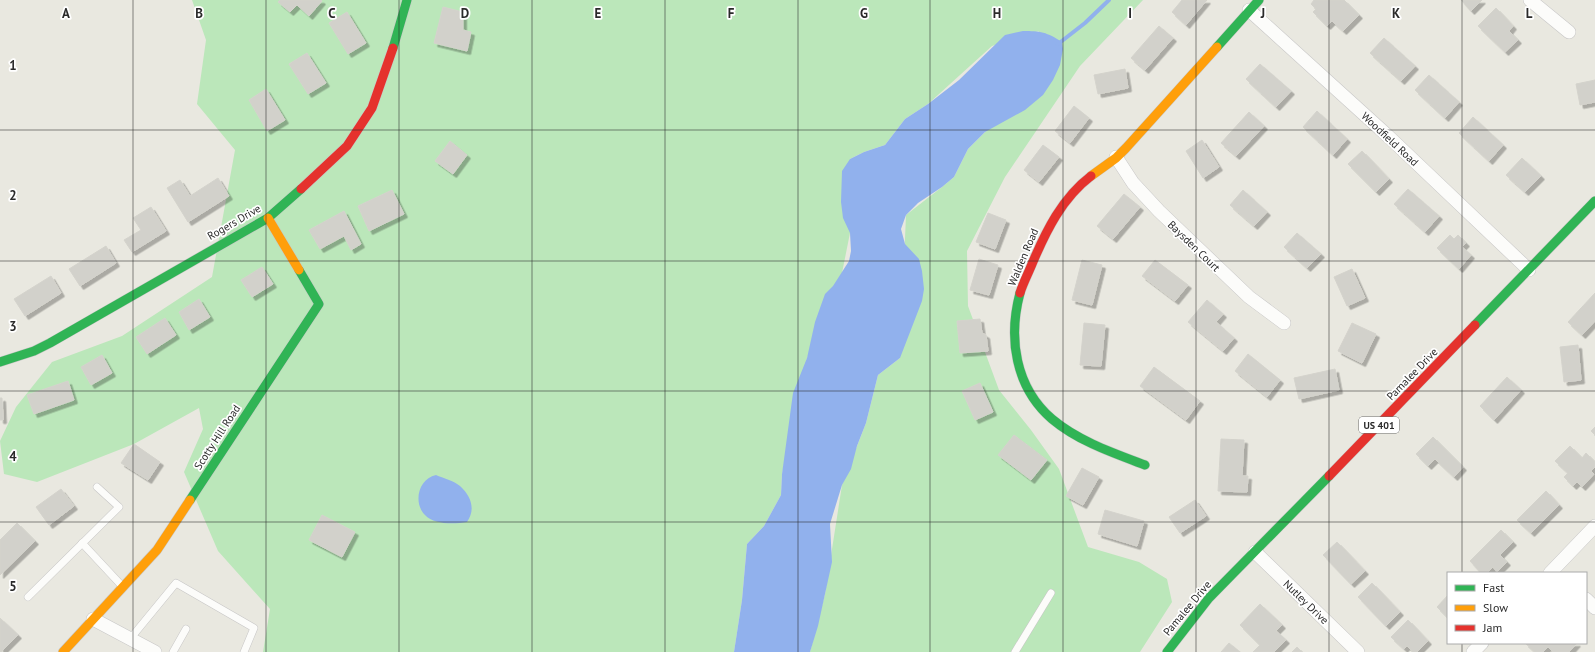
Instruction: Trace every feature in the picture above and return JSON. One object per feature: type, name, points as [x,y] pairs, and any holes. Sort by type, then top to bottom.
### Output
[{"type":"street","name":"Walden Road","points":[[1145,465],[1098,447],[1066,430],[1039,406],[1029,391],[1016,358],[1014,324],[1020,293],[1041,241],[1060,209],[1073,193],[1086,179],[1116,158],[1142,132],[1259,0]]},
{"type":"street","points":[[1530,0],[1569,32]]},
{"type":"street","name":"Rogers Drive","points":[[0,362],[34,351],[50,343],[268,218],[328,165],[347,146],[363,124],[372,108],[383,83],[405,1]]},
{"type":"street","name":"Woodfield Road","points":[[1249,10],[1388,136],[1529,270]]},
{"type":"street","name":"Baysden Court","points":[[1116,158],[1133,183],[1159,212],[1249,297],[1284,323]]},
{"type":"street","name":"Pamalee Drive","points":[[1167,652],[1180,633],[1209,598],[1352,453],[1595,201]]},
{"type":"street","name":"Scotty Hill Road","points":[[63,652],[158,550],[318,304],[268,218]]},
{"type":"street","points":[[1554,571],[1595,526]]},
{"type":"street","name":"Nutley Drive","points":[[1255,552],[1358,652]]},
{"type":"street","points":[[1587,600],[1595,608]]},
{"type":"street","points":[[93,619],[155,652]]},
{"type":"street","points":[[1473,652],[1481,644]]},
{"type":"lane","points":[[28,597],[118,507],[97,487]]},
{"type":"lane","points":[[82,543],[123,588]]},
{"type":"lane","points":[[130,639],[176,583],[254,628],[244,652]]},
{"type":"lane","points":[[1015,652],[1051,593]]},
{"type":"lane","points":[[173,652],[186,629]]},
{"type":"green space","points":[[192,0],[1143,0],[1080,66],[1005,177],[967,251],[968,306],[999,390],[1031,430],[1059,469],[1088,547],[1139,562],[1167,579],[1172,602],[1140,652],[810,652],[825,594],[842,485],[866,423],[878,375],[900,358],[906,215],[954,177],[968,149],[985,132],[1039,31],[992,46],[928,104],[905,119],[885,145],[864,152],[850,159],[850,233],[842,273],[807,358],[782,474],[781,495],[764,526],[747,544],[742,600],[734,652],[263,652],[270,609],[218,551],[184,472],[203,429],[199,408],[134,444],[37,482],[4,474],[0,441],[16,407],[52,362],[122,336],[212,277],[235,150],[197,104],[206,40]]},
{"type":"water","points":[[1023,31],[1043,33],[1062,42],[1063,49],[1060,65],[1053,80],[1043,95],[1025,110],[985,132],[968,149],[954,177],[918,203],[906,215],[901,229],[905,244],[919,259],[924,289],[922,301],[900,358],[878,375],[866,423],[857,446],[851,469],[842,485],[830,524],[832,562],[818,626],[810,652],[734,652],[742,600],[747,544],[764,526],[781,495],[782,474],[793,393],[807,358],[815,322],[825,294],[833,286],[849,261],[851,251],[850,233],[843,218],[841,202],[842,171],[850,159],[864,152],[885,145],[905,119],[928,104],[959,80],[1005,35]]},
{"type":"water","points":[[436,475],[458,484],[467,494],[472,508],[467,522],[451,523],[434,521],[425,515],[421,510],[418,498],[421,486],[430,477]]},
{"type":"building","points":[[280,0],[322,1],[309,16],[297,5],[290,12],[278,2]]},
{"type":"building","points":[[1182,0],[1207,0],[1186,25],[1172,12]]},
{"type":"building","points":[[1314,0],[1344,0],[1359,15],[1343,31],[1332,21],[1327,26],[1313,12],[1316,9],[1311,4]]},
{"type":"building","points":[[1461,0],[1482,0],[1471,11]]},
{"type":"building","points":[[443,7],[463,12],[463,30],[471,32],[467,51],[434,43]]},
{"type":"building","points":[[1496,8],[1513,26],[1509,31],[1518,40],[1505,52],[1478,26]]},
{"type":"building","points":[[347,12],[366,43],[348,54],[329,23]]},
{"type":"building","points":[[1159,26],[1173,38],[1145,70],[1131,58]]},
{"type":"building","points":[[1384,38],[1415,66],[1401,81],[1370,53]]},
{"type":"building","points":[[307,53],[326,83],[308,94],[289,64]]},
{"type":"building","points":[[1260,64],[1291,91],[1276,107],[1246,79]]},
{"type":"building","points":[[1125,69],[1128,88],[1098,94],[1094,75]]},
{"type":"building","points":[[1429,75],[1459,102],[1445,118],[1415,90]]},
{"type":"building","points":[[1595,80],[1595,102],[1580,105],[1576,84]]},
{"type":"building","points":[[266,89],[285,120],[267,131],[249,100]]},
{"type":"building","points":[[1074,106],[1089,118],[1070,143],[1055,131]]},
{"type":"building","points":[[1317,111],[1347,139],[1333,155],[1303,127]]},
{"type":"building","points":[[1249,112],[1264,126],[1236,156],[1221,143]]},
{"type":"building","points":[[1473,117],[1503,145],[1489,161],[1459,133]]},
{"type":"building","points":[[1202,140],[1219,167],[1203,178],[1186,151]]},
{"type":"building","points":[[450,141],[467,155],[453,174],[435,161]]},
{"type":"building","points":[[1043,145],[1059,157],[1039,182],[1024,170]]},
{"type":"building","points":[[1362,151],[1389,179],[1376,192],[1348,164]]},
{"type":"building","points":[[1522,158],[1541,176],[1525,192],[1506,175]]},
{"type":"building","points":[[218,178],[229,196],[188,222],[167,188],[180,180],[190,196]]},
{"type":"building","points":[[1408,189],[1439,216],[1425,232],[1394,204]]},
{"type":"building","points":[[392,190],[404,214],[369,231],[358,206]]},
{"type":"building","points":[[1243,190],[1267,212],[1254,226],[1230,205]]},
{"type":"building","points":[[1124,194],[1140,207],[1113,239],[1097,226]]},
{"type":"building","points":[[151,207],[166,231],[132,252],[124,240],[141,230],[133,218]]},
{"type":"building","points":[[344,211],[361,244],[351,250],[344,236],[320,249],[309,230]]},
{"type":"building","points":[[988,213],[1006,220],[995,249],[976,242]]},
{"type":"building","points":[[1297,233],[1321,254],[1307,268],[1284,247]]},
{"type":"building","points":[[1450,235],[1454,239],[1458,235],[1466,243],[1462,247],[1471,255],[1459,269],[1437,248]]},
{"type":"building","points":[[106,246],[116,263],[80,286],[69,269]]},
{"type":"building","points":[[979,259],[998,265],[989,295],[970,290]]},
{"type":"building","points":[[1082,260],[1102,265],[1092,305],[1072,300]]},
{"type":"building","points":[[1155,260],[1188,285],[1175,301],[1142,276]]},
{"type":"building","points":[[262,267],[273,284],[252,297],[241,280]]},
{"type":"building","points":[[1352,269],[1365,298],[1347,306],[1334,277]]},
{"type":"building","points":[[51,276],[61,293],[25,316],[14,299]]},
{"type":"building","points":[[1595,293],[1595,321],[1582,335],[1568,322]]},
{"type":"building","points":[[199,299],[210,317],[189,330],[179,312]]},
{"type":"building","points":[[1207,300],[1223,314],[1216,322],[1234,338],[1223,351],[1188,322]]},
{"type":"building","points":[[165,318],[176,335],[147,354],[136,337]]},
{"type":"building","points":[[980,319],[982,333],[986,335],[988,351],[960,353],[957,321]]},
{"type":"building","points":[[1084,323],[1105,325],[1101,366],[1080,365]]},
{"type":"building","points":[[1352,323],[1376,334],[1362,363],[1338,351]]},
{"type":"building","points":[[1578,345],[1581,380],[1564,382],[1560,347]]},
{"type":"building","points":[[1248,354],[1280,380],[1267,397],[1235,371]]},
{"type":"building","points":[[102,355],[112,373],[91,385],[81,367]]},
{"type":"building","points":[[1154,367],[1200,401],[1186,420],[1140,386]]},
{"type":"building","points":[[1335,369],[1339,390],[1299,399],[1294,378]]},
{"type":"building","points":[[1507,377],[1521,390],[1494,420],[1480,406]]},
{"type":"building","points":[[68,381],[74,400],[34,414],[27,395]]},
{"type":"building","points":[[980,383],[993,412],[975,420],[962,391]]},
{"type":"building","points":[[0,398],[2,398],[3,420],[0,420]]},
{"type":"building","points":[[1595,427],[1595,435],[1591,431]]},
{"type":"building","points":[[1014,435],[1047,460],[1031,480],[998,455]]},
{"type":"building","points":[[1433,437],[1463,467],[1454,477],[1435,459],[1428,466],[1416,454]]},
{"type":"building","points":[[1221,439],[1244,440],[1242,476],[1248,476],[1247,492],[1218,491]]},
{"type":"building","points":[[134,444],[160,462],[148,480],[121,463]]},
{"type":"building","points":[[1570,446],[1582,458],[1586,453],[1595,462],[1595,467],[1591,471],[1594,474],[1582,487],[1577,482],[1573,486],[1564,477],[1568,473],[1555,461]]},
{"type":"building","points":[[1082,468],[1099,477],[1083,505],[1066,496]]},
{"type":"building","points":[[61,489],[74,506],[49,525],[36,507]]},
{"type":"building","points":[[1546,491],[1559,505],[1531,533],[1517,520]]},
{"type":"building","points":[[1195,500],[1206,516],[1180,533],[1169,517]]},
{"type":"building","points":[[1105,510],[1144,521],[1137,546],[1098,534]]},
{"type":"building","points":[[322,515],[355,532],[342,557],[309,540]]},
{"type":"building","points":[[17,523],[35,541],[0,575],[0,540]]},
{"type":"building","points":[[1501,530],[1513,542],[1500,555],[1507,562],[1497,572],[1493,567],[1488,572],[1480,572],[1470,561]]},
{"type":"building","points":[[1337,542],[1365,571],[1351,584],[1323,555]]},
{"type":"building","points":[[1372,583],[1400,612],[1386,626],[1358,597]]},
{"type":"building","points":[[1447,596],[1447,617],[1437,607]]},
{"type":"building","points":[[1260,604],[1282,625],[1276,631],[1286,640],[1274,652],[1253,652],[1260,645],[1240,625]]},
{"type":"building","points":[[0,618],[18,635],[1,652],[0,652]]},
{"type":"building","points":[[1408,620],[1428,641],[1417,652],[1413,652],[1407,646],[1404,649],[1391,637]]},
{"type":"building","points":[[1229,643],[1240,652],[1221,652]]},
{"type":"building","points":[[1526,644],[1576,644],[1569,652],[1553,652],[1548,647],[1543,652],[1535,652]]},
{"type":"building","points":[[1297,647],[1302,652],[1292,652]]},
{"type":"waterway","points":[[1058,44],[1085,23],[1109,0]]},
{"type":"traffic: fast","points":[[393,48],[407,0]]},
{"type":"traffic: fast","points":[[1217,47],[1259,0]]},
{"type":"traffic: fast","points":[[0,362],[34,351],[50,343],[268,218],[301,189]]},
{"type":"traffic: fast","points":[[1475,325],[1595,201]]},
{"type":"traffic: fast","points":[[190,500],[319,304],[299,270]]},
{"type":"traffic: fast","points":[[1020,293],[1016,310],[1015,327],[1015,344],[1018,361],[1022,377],[1040,406],[1052,419],[1073,434],[1096,446],[1145,465]]},
{"type":"traffic: fast","points":[[1167,652],[1209,598],[1329,476]]},
{"type":"traffic: slow","points":[[1091,176],[1116,158],[1126,148],[1217,47]]},
{"type":"traffic: slow","points":[[268,218],[299,270]]},
{"type":"traffic: slow","points":[[63,652],[157,550],[190,500]]},
{"type":"traffic: jam","points":[[301,189],[347,146],[372,108],[393,48]]},
{"type":"traffic: jam","points":[[1020,293],[1049,227],[1072,194],[1091,176]]},
{"type":"traffic: jam","points":[[1329,476],[1475,325]]}]
